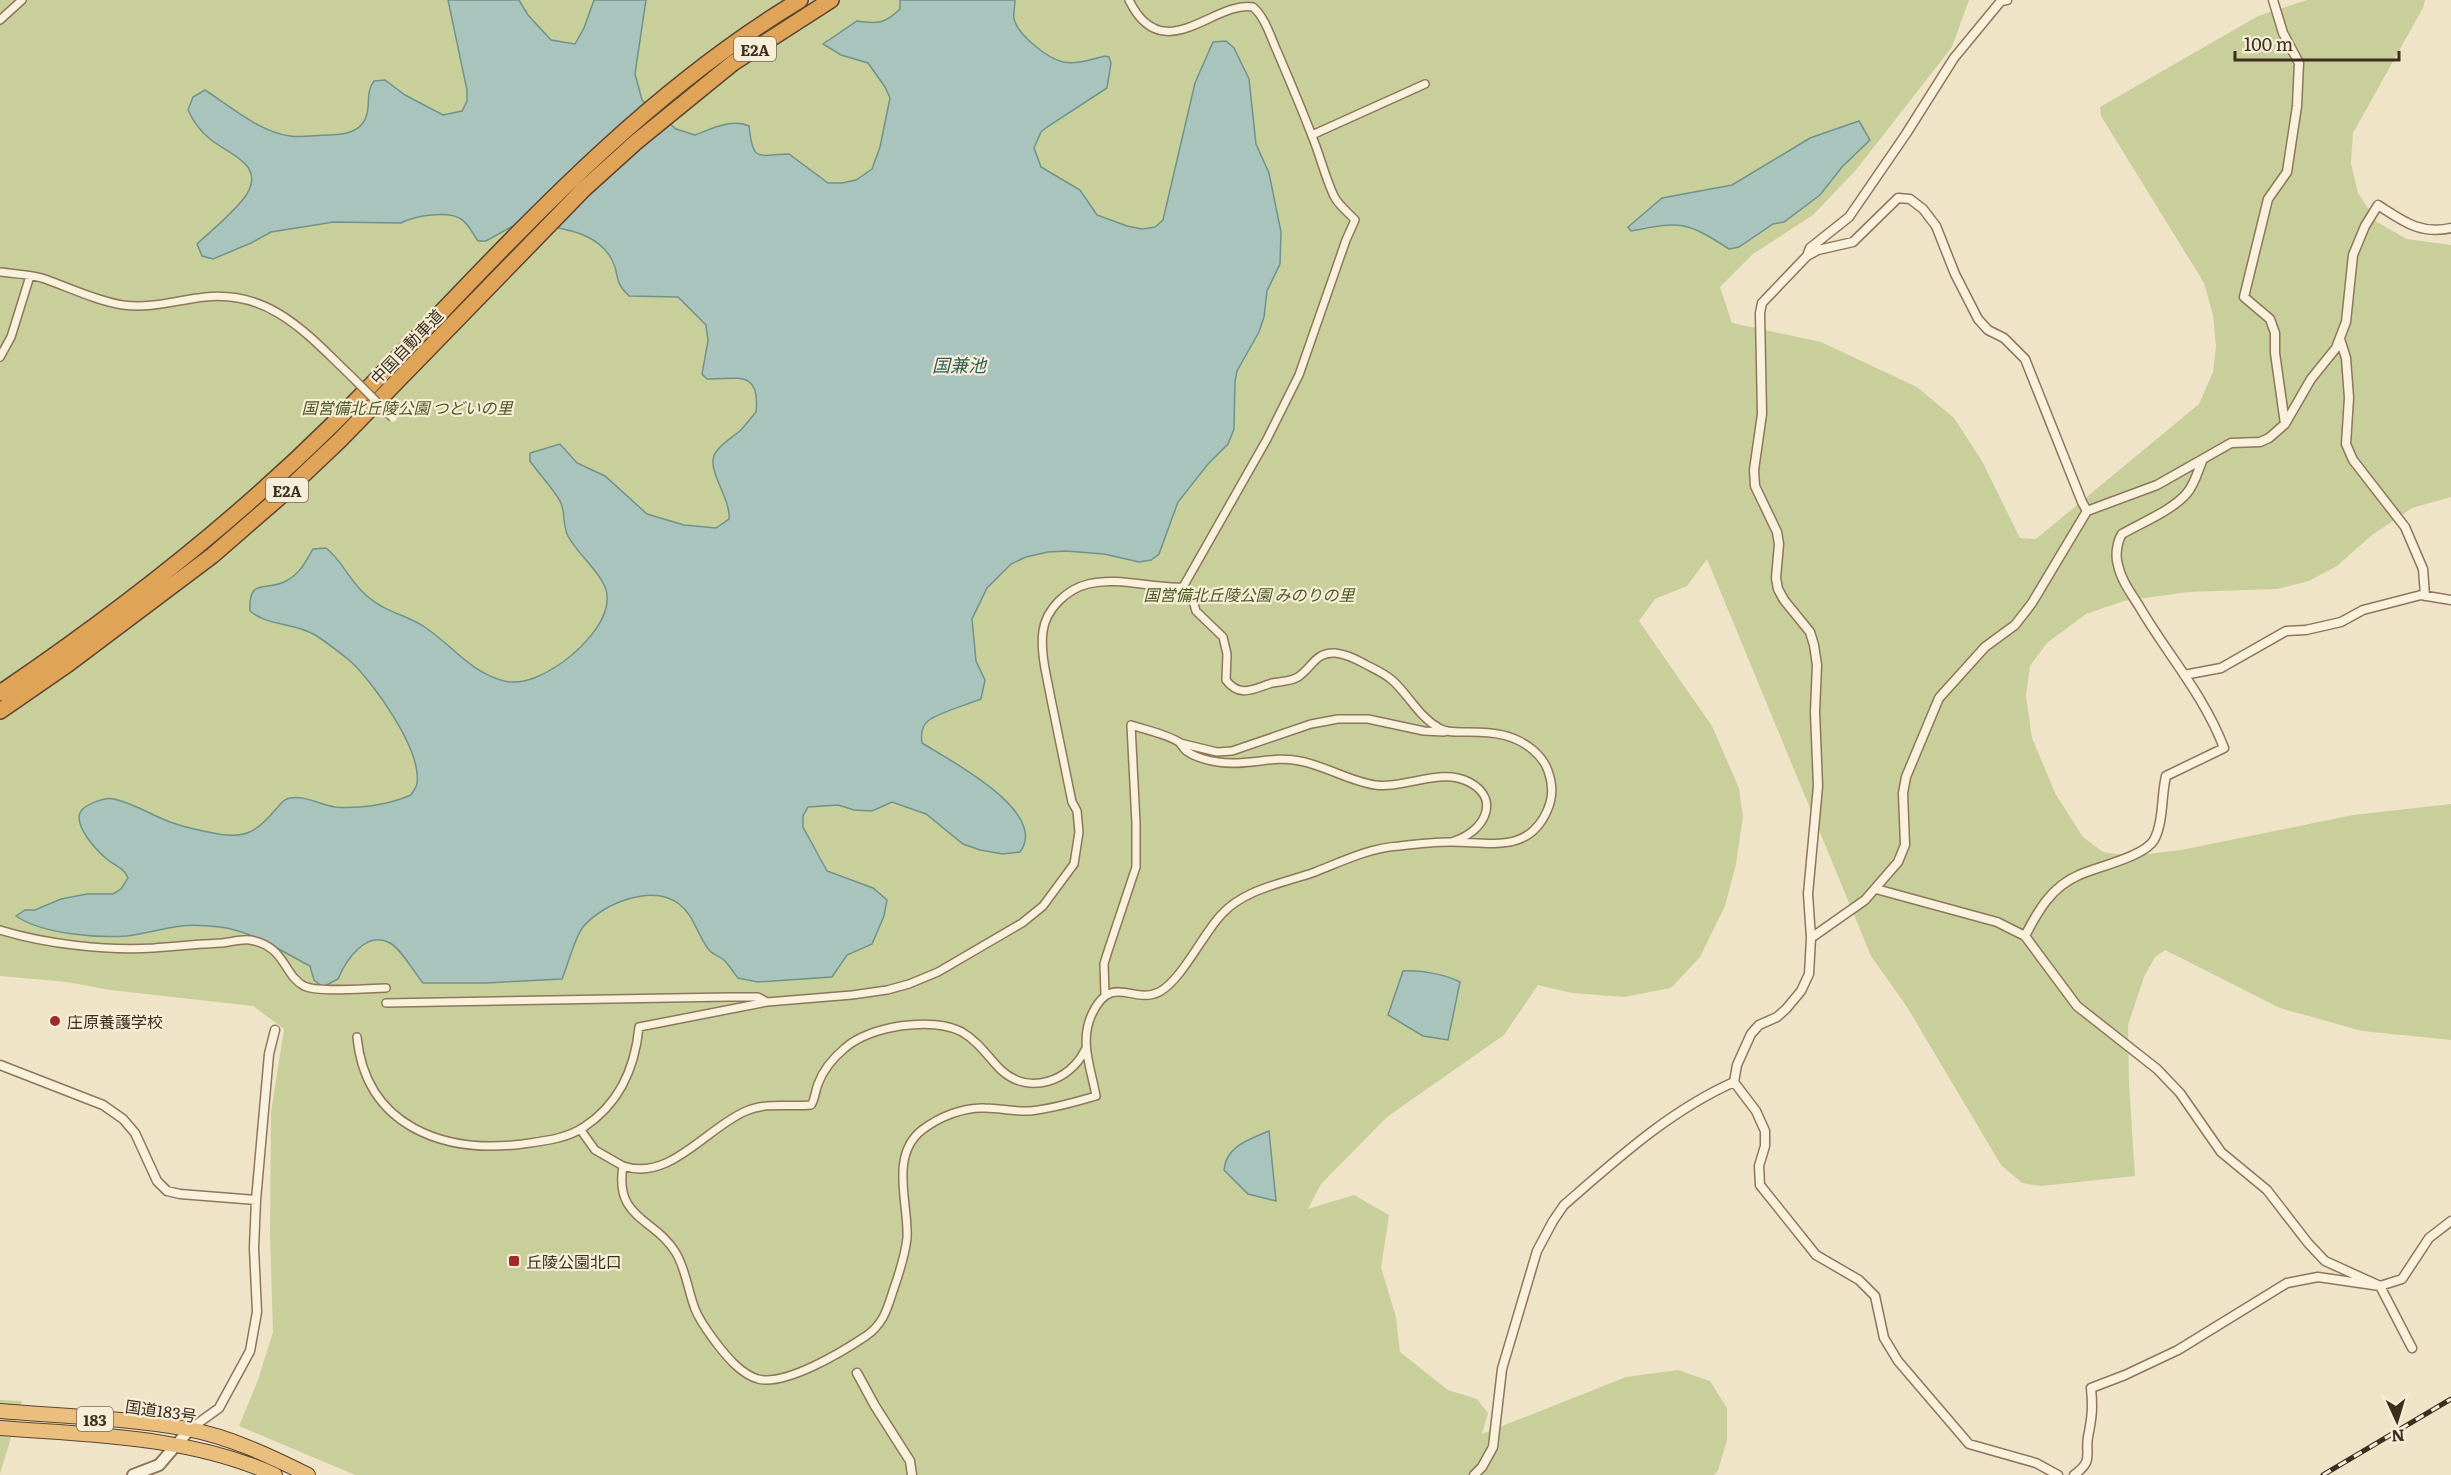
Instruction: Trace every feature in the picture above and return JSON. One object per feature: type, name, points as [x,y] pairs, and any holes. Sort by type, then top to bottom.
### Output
[{"type":"highway","name":"中国自動車道","points":[[0,711],[146,608],[213,555],[282,495],[388,391],[536,226],[588,163],[670,91],[724,50],[800,0]]},
{"type":"highway","name":"中国自動車道","points":[[0,693],[57,654],[140,591],[273,482],[536,226],[684,102],[734,63],[831,0]]},
{"type":"highway","name":"国道183号","points":[[0,1411],[117,1420],[190,1429],[259,1451],[308,1475]]},
{"type":"highway","name":"国道183号","points":[[0,1428],[115,1436],[178,1445],[253,1465],[275,1475]]},
{"type":"street","points":[[0,20],[22,0]]},
{"type":"street","points":[[1129,0],[1135,12],[1161,26],[1177,25],[1196,15]]},
{"type":"street","points":[[1807,256],[1810,248],[1849,217],[1906,134],[1954,58],[2001,1],[2007,0]]},
{"type":"street","points":[[2272,0],[2283,33],[2299,63],[2297,106],[2287,172],[2268,199],[2244,297],[2270,319],[2285,424]]},
{"type":"street","points":[[1183,587],[1299,375],[1355,220],[1335,198],[1312,135],[1262,20],[1254,8],[1244,2],[1226,2]]},
{"type":"street","points":[[1312,135],[1425,84]]},
{"type":"street","points":[[2058,1475],[2036,1463],[1970,1444],[1898,1361],[1884,1338],[1875,1296],[1859,1280],[1816,1255],[1760,1185],[1759,1166],[1765,1146],[1765,1131],[1756,1111],[1734,1082],[1737,1065],[1751,1034],[1759,1025],[1777,1017],[1786,1009],[1806,982],[1811,961],[1808,894],[1818,786],[1815,712],[1817,665],[1810,632],[1778,589],[1776,578],[1779,544],[1777,532],[1759,498],[1754,470],[1762,414],[1760,313],[1762,303],[1807,256],[1818,250],[1853,243],[1898,198],[1910,199],[1923,209],[1936,226],[1955,274],[1978,319],[1988,330],[2004,338],[2025,359],[2087,511]]},
{"type":"street","points":[[1811,938],[1865,900],[1898,862],[1905,844],[1903,793],[1906,777],[1939,698],[1985,647],[2015,626],[2032,603],[2087,511],[2157,485],[2231,444],[2260,442],[2269,438],[2285,424],[2311,379],[2336,348],[2340,339],[2346,322],[2353,255],[2378,205],[2406,223],[2427,231],[2451,228]]},
{"type":"street","points":[[0,272],[30,276],[122,305],[150,306],[225,296],[266,305],[301,328],[393,418]]},
{"type":"street","points":[[0,357],[11,337],[30,276]]},
{"type":"street","points":[[2340,339],[2346,358],[2349,398],[2346,444],[2353,460],[2405,527],[2423,569],[2425,596]]},
{"type":"street","points":[[2025,936],[2040,905],[2062,886],[2079,875],[2095,871],[2153,842],[2161,816],[2162,792],[2166,776],[2180,767],[2224,748],[2207,709],[2122,577],[2117,564],[2117,549],[2122,534],[2187,494],[2203,459]]},
{"type":"street","points":[[357,1037],[363,1063],[377,1093],[405,1124],[425,1135],[479,1146],[510,1146],[558,1138],[580,1129],[603,1112],[621,1089],[634,1060],[639,1027],[767,1002],[887,990],[938,972],[1022,923],[1043,906],[1074,864],[1079,832],[1077,811],[1072,802],[1046,674],[1043,630],[1048,615],[1062,597],[1090,583],[1112,582],[1168,588],[1183,587]]},
{"type":"street","points":[[1183,587],[1189,594],[1196,611],[1223,637],[1227,654],[1226,680],[1235,689],[1242,692],[1255,691],[1272,683],[1294,679],[1319,656],[1340,654],[1357,660],[1391,679],[1417,709],[1437,728],[1446,732]]},
{"type":"street","points":[[2184,675],[2221,668],[2286,631],[2341,622],[2363,610],[2394,601],[2425,596],[2451,600]]},
{"type":"street","points":[[623,1166],[622,1185],[626,1203],[675,1251],[695,1309],[724,1354],[755,1378],[775,1379],[805,1369],[854,1343],[875,1328],[885,1316],[906,1248],[903,1180],[905,1157],[909,1144],[921,1131],[951,1114],[972,1108],[1032,1111],[1096,1096],[1085,1050],[1086,1033],[1092,1015],[1105,995],[1104,964],[1136,867],[1131,725],[1179,742],[1217,752],[1232,751],[1311,724],[1338,719],[1368,719],[1424,731],[1488,733],[1516,738],[1542,759],[1548,769],[1552,787],[1550,806],[1545,817],[1533,832],[1523,839],[1493,844],[1452,842],[1382,848],[1354,855],[1318,871],[1252,893],[1233,904],[1220,916],[1167,986],[1153,994],[1125,992],[1105,995]]},
{"type":"street","points":[[1179,742],[1189,753],[1216,762],[1298,760],[1377,786],[1456,777],[1481,791],[1485,797],[1487,810],[1484,820],[1473,831],[1452,842]]},
{"type":"street","points":[[1876,889],[1997,922],[2025,936],[2077,1006],[2157,1069],[2180,1093],[2221,1152],[2266,1190],[2325,1260],[2380,1286],[2412,1348]]},
{"type":"street","points":[[0,930],[47,940],[116,947],[150,948],[248,940],[271,949],[280,956],[304,986],[319,989],[386,988]]},
{"type":"street","points":[[386,1003],[729,997],[758,997],[767,1002]]},
{"type":"street","points":[[580,1129],[595,1150],[623,1166],[642,1170],[662,1165],[737,1116],[756,1107],[811,1105],[819,1081],[830,1064],[852,1042],[873,1032],[932,1023],[950,1027],[978,1044],[1007,1074],[1029,1083],[1048,1082],[1060,1077],[1076,1066],[1085,1050]]},
{"type":"street","points":[[133,1475],[159,1465],[190,1429],[219,1408],[250,1351],[256,1312],[254,1248],[256,1200],[269,1054],[275,1030]]},
{"type":"street","points":[[0,1065],[103,1105],[123,1119],[135,1133],[157,1181],[167,1191],[256,1200]]},
{"type":"street","points":[[1474,1475],[1482,1467],[1493,1448],[1502,1369],[1512,1330],[1537,1251],[1553,1221],[1564,1205],[1658,1127],[1705,1095],[1734,1082]]},
{"type":"street","points":[[2074,1475],[2083,1468],[2089,1454],[2087,1440],[2094,1414],[2091,1388],[2126,1375],[2178,1350],[2287,1283],[2318,1277],[2380,1286],[2402,1279],[2429,1238],[2451,1221]]},
{"type":"street","points":[[857,1373],[910,1461],[912,1475]]},
{"type":"green space","points":[[0,0],[1969,0],[1952,47],[1856,170],[1813,215],[1753,254],[1720,287],[1732,323],[1821,342],[1917,387],[1954,418],[1982,461],[2020,538],[2036,539],[2199,404],[2213,372],[2216,346],[2213,315],[2204,283],[2101,116],[2100,107],[2258,16],[2307,0],[2425,0],[2423,8],[2353,133],[2351,163],[2358,193],[2377,222],[2407,239],[2451,245],[2451,497],[2412,508],[2372,535],[2337,566],[2309,581],[2277,589],[2188,592],[2124,601],[2086,614],[2047,643],[2030,666],[2026,696],[2032,738],[2056,795],[2083,837],[2103,852],[2130,856],[2181,850],[2353,815],[2451,804],[2451,1040],[2362,1031],[2280,1008],[2165,950],[2155,957],[2144,977],[2128,1025],[2135,1176],[2041,1186],[2022,1183],[2001,1165],[1907,1007],[1871,956],[1707,559],[1687,586],[1655,599],[1639,621],[1712,726],[1739,788],[1743,817],[1736,864],[1725,906],[1700,957],[1671,988],[1624,997],[1572,993],[1538,985],[1504,1035],[1387,1117],[1321,1184],[1308,1209],[1354,1195],[1389,1215],[1381,1268],[1396,1317],[1400,1352],[1448,1390],[1477,1399],[1488,1413],[1482,1434],[1626,1377],[1678,1370],[1710,1381],[1727,1408],[1727,1440],[1718,1470],[1714,1475],[355,1475],[239,1426],[258,1380],[273,1332],[270,1234],[271,1112],[284,1029],[253,1006],[110,990],[67,982],[0,976]]},
{"type":"green space","points":[[0,1400],[22,1401],[0,1474]]},
{"type":"water","name":"国兼池","points":[[448,0],[519,0],[528,15],[551,40],[575,44],[584,28],[594,0],[646,0],[635,74],[642,100],[676,129],[695,135],[729,124],[749,126],[752,146],[758,154],[789,154],[828,183],[842,183],[856,180],[872,169],[880,147],[890,98],[868,63],[841,55],[823,44],[857,21],[875,22],[890,18],[900,9],[900,0],[1015,0],[1014,19],[1017,25],[1027,39],[1042,51],[1056,60],[1068,63],[1105,56],[1109,57],[1111,63],[1107,88],[1041,132],[1034,148],[1041,167],[1080,190],[1097,215],[1142,229],[1155,227],[1163,220],[1195,83],[1213,42],[1226,41],[1234,48],[1249,79],[1256,144],[1269,173],[1281,232],[1280,264],[1267,291],[1264,317],[1259,332],[1237,371],[1234,429],[1228,444],[1208,464],[1178,502],[1159,554],[1151,560],[1139,562],[1104,554],[1048,552],[1026,557],[1011,564],[987,588],[972,619],[976,661],[985,680],[981,699],[932,718],[923,728],[922,743],[973,774],[1009,804],[1021,820],[1026,837],[1020,852],[1003,854],[963,844],[926,814],[892,802],[872,811],[854,810],[838,805],[808,807],[803,816],[803,827],[827,871],[873,888],[887,900],[884,916],[872,944],[847,955],[832,977],[758,982],[738,978],[724,960],[709,950],[692,919],[679,904],[668,898],[655,896],[628,899],[602,911],[591,919],[577,938],[562,979],[486,983],[423,983],[399,951],[390,943],[381,940],[373,940],[358,949],[338,979],[323,987],[314,980],[310,966],[259,939],[227,928],[186,925],[127,936],[100,936],[54,931],[16,916],[25,910],[35,910],[61,899],[87,894],[113,894],[121,889],[128,878],[127,875],[98,851],[87,838],[80,823],[81,811],[101,800],[121,801],[188,828],[224,835],[242,835],[256,829],[282,802],[290,798],[307,799],[335,807],[354,807],[383,804],[411,795],[417,783],[412,753],[394,717],[359,670],[315,635],[299,628],[265,620],[250,611],[250,600],[255,589],[279,584],[291,578],[302,567],[313,549],[326,548],[374,602],[426,628],[471,665],[492,677],[504,681],[520,682],[535,678],[550,670],[580,648],[602,619],[607,598],[602,581],[568,536],[562,505],[530,461],[530,453],[560,444],[577,463],[605,476],[647,514],[684,525],[716,528],[729,519],[729,510],[715,474],[713,459],[718,449],[741,430],[756,412],[754,388],[744,379],[707,379],[702,374],[708,341],[706,325],[678,297],[629,296],[620,286],[615,266],[605,249],[584,235],[522,221],[486,241],[478,241],[464,221],[455,216],[440,214],[422,216],[401,223],[334,222],[271,232],[213,259],[202,256],[197,244],[244,198],[252,177],[243,162],[210,139],[197,126],[188,110],[193,97],[205,90],[268,130],[295,137],[342,134],[359,127],[367,113],[369,91],[374,81],[385,80],[405,95],[443,115],[462,111],[467,101],[467,90]]},
{"type":"water","points":[[1859,121],[1870,140],[1842,167],[1820,195],[1784,222],[1773,224],[1739,247],[1729,249],[1692,228],[1682,226],[1661,226],[1631,231],[1628,227],[1662,198],[1732,185],[1810,138]]},
{"type":"water","points":[[1403,971],[1432,973],[1460,982],[1448,1040],[1423,1036],[1388,1015]]},
{"type":"water","points":[[1269,1131],[1276,1201],[1248,1194],[1224,1170],[1229,1155],[1234,1149]]},
{"type":"railway","points":[[2323,1475],[2451,1399]]},
{"type":"place","name":"庄原養護学校","points":[[55,1021]]},
{"type":"place","name":"丘陵公園北口","points":[[514,1261]]},
{"type":"park label","name":"国営備北丘陵公園 つどいの里","points":[[407,407]]},
{"type":"park label","name":"国営備北丘陵公園 みのりの里","points":[[1249,594]]}]
